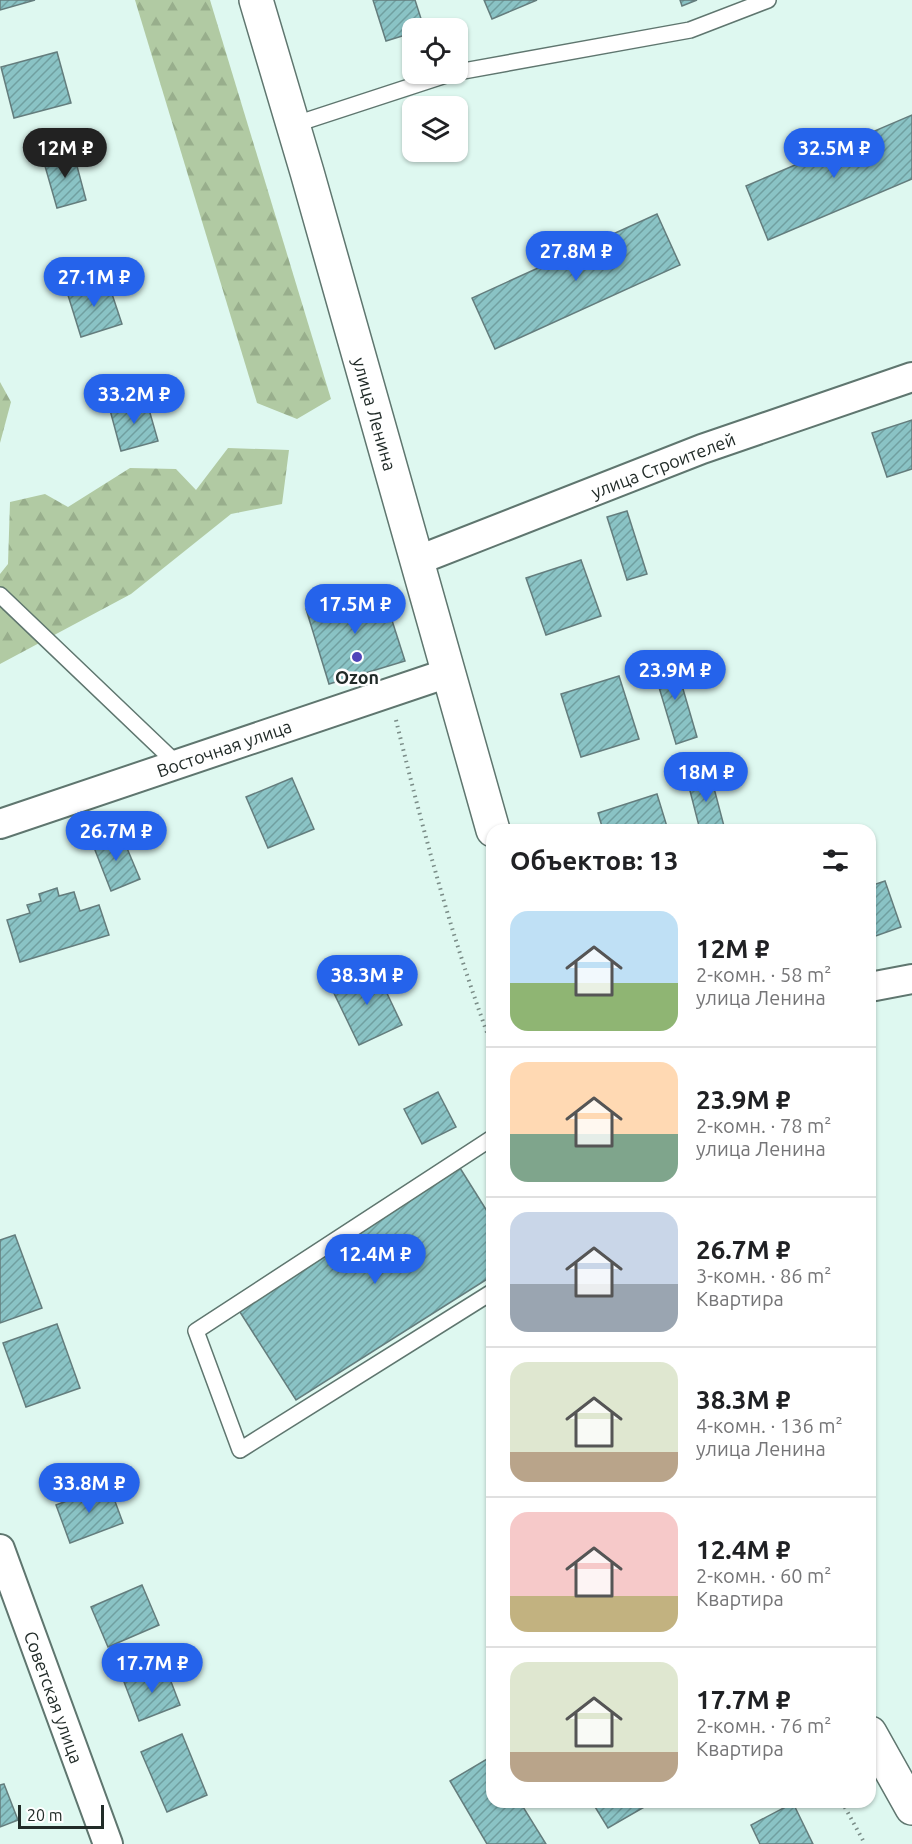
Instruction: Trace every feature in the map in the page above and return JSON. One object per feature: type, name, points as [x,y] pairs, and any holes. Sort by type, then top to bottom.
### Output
[{"type":"street","name":"улица Ленина","points":[[256,0],[491,824]]},
{"type":"street","name":"улица Строителей","points":[[416,561],[702,449],[912,377]]},
{"type":"street","name":"Восточная улица","points":[[0,824],[448,673]]},
{"type":"street","points":[[876,986],[912,979]]},
{"type":"street","name":"Советская улица","points":[[0,1549],[108,1844]]},
{"type":"street","points":[[876,1744],[912,1808]]},
{"type":"lane","points":[[468,70],[690,30],[768,0]]},
{"type":"lane","points":[[293,125],[418,84]]},
{"type":"lane","points":[[0,595],[177,764]]},
{"type":"lane","points":[[486,1142],[196,1331],[240,1450],[486,1296]]},
{"type":"path","points":[[395,719],[423,830],[463,970],[486,1030]]},
{"type":"path","points":[[845,1808],[865,1844]]},
{"type":"green space","points":[[135,0],[210,0],[331,399],[297,419],[257,403]]},
{"type":"green space","points":[[0,382],[11,402],[0,443]]},
{"type":"green space","points":[[228,448],[289,450],[282,504],[231,514],[131,594],[0,664],[0,574],[8,564],[10,502],[45,494],[68,507],[130,468],[176,469],[196,490]]},
{"type":"building","points":[[0,0],[35,0],[0,10]]},
{"type":"building","points":[[373,0],[415,0],[421,18],[402,18],[402,36],[386,41]]},
{"type":"building","points":[[484,0],[537,0],[492,19]]},
{"type":"building","points":[[680,0],[697,0],[682,6]]},
{"type":"building","points":[[57,52],[71,103],[14,118],[1,67]]},
{"type":"building","points":[[912,115],[912,179],[768,240],[746,186]]},
{"type":"building","points":[[73,151],[86,200],[57,208],[43,159]]},
{"type":"building","points":[[657,214],[680,265],[495,349],[472,298]]},
{"type":"building","points":[[107,279],[122,324],[81,337],[67,292]]},
{"type":"building","points":[[146,399],[158,441],[121,451],[110,410]]},
{"type":"building","points":[[912,420],[912,469],[887,477],[872,433]]},
{"type":"building","points":[[627,511],[647,574],[627,580],[607,517]]},
{"type":"building","points":[[581,560],[601,616],[546,635],[526,578]]},
{"type":"building","points":[[381,586],[405,661],[329,684],[306,609]]},
{"type":"building","points":[[674,658],[697,737],[676,744],[652,664]]},
{"type":"building","points":[[619,676],[639,739],[581,757],[561,694]]},
{"type":"building","points":[[710,773],[723,824],[698,824],[687,779]]},
{"type":"building","points":[[292,778],[314,829],[268,848],[246,797]]},
{"type":"building","points":[[657,794],[666,824],[601,824],[598,813]]},
{"type":"building","points":[[121,834],[140,879],[111,891],[93,845]]},
{"type":"building","points":[[885,881],[901,927],[876,936],[876,884]]},
{"type":"building","points":[[57,888],[59,896],[74,892],[80,911],[99,905],[109,935],[20,962],[7,920],[30,913],[27,905],[41,901],[39,894]]},
{"type":"building","points":[[374,966],[402,1025],[359,1045],[331,987]]},
{"type":"building","points":[[438,1092],[456,1127],[422,1144],[404,1109]]},
{"type":"building","points":[[460,1168],[486,1209],[486,1280],[296,1400],[238,1309]]},
{"type":"building","points":[[15,1235],[42,1308],[0,1323],[0,1240]]},
{"type":"building","points":[[57,1324],[80,1388],[26,1407],[3,1343]]},
{"type":"building","points":[[109,1485],[123,1523],[70,1543],[56,1505]]},
{"type":"building","points":[[142,1585],[159,1625],[108,1647],[91,1607]]},
{"type":"building","points":[[165,1666],[180,1705],[139,1721],[124,1682]]},
{"type":"building","points":[[182,1734],[207,1795],[167,1812],[141,1752]]},
{"type":"building","points":[[486,1760],[486,1808],[524,1808],[546,1844],[487,1844],[450,1781]]},
{"type":"building","points":[[4,1784],[18,1820],[0,1827],[0,1785]]},
{"type":"building","points":[[596,1808],[643,1808],[608,1828]]},
{"type":"building","points":[[783,1808],[795,1808],[813,1844],[760,1844],[751,1825]]},
{"type":"place","name":"Ozon","points":[[357,657]]}]
